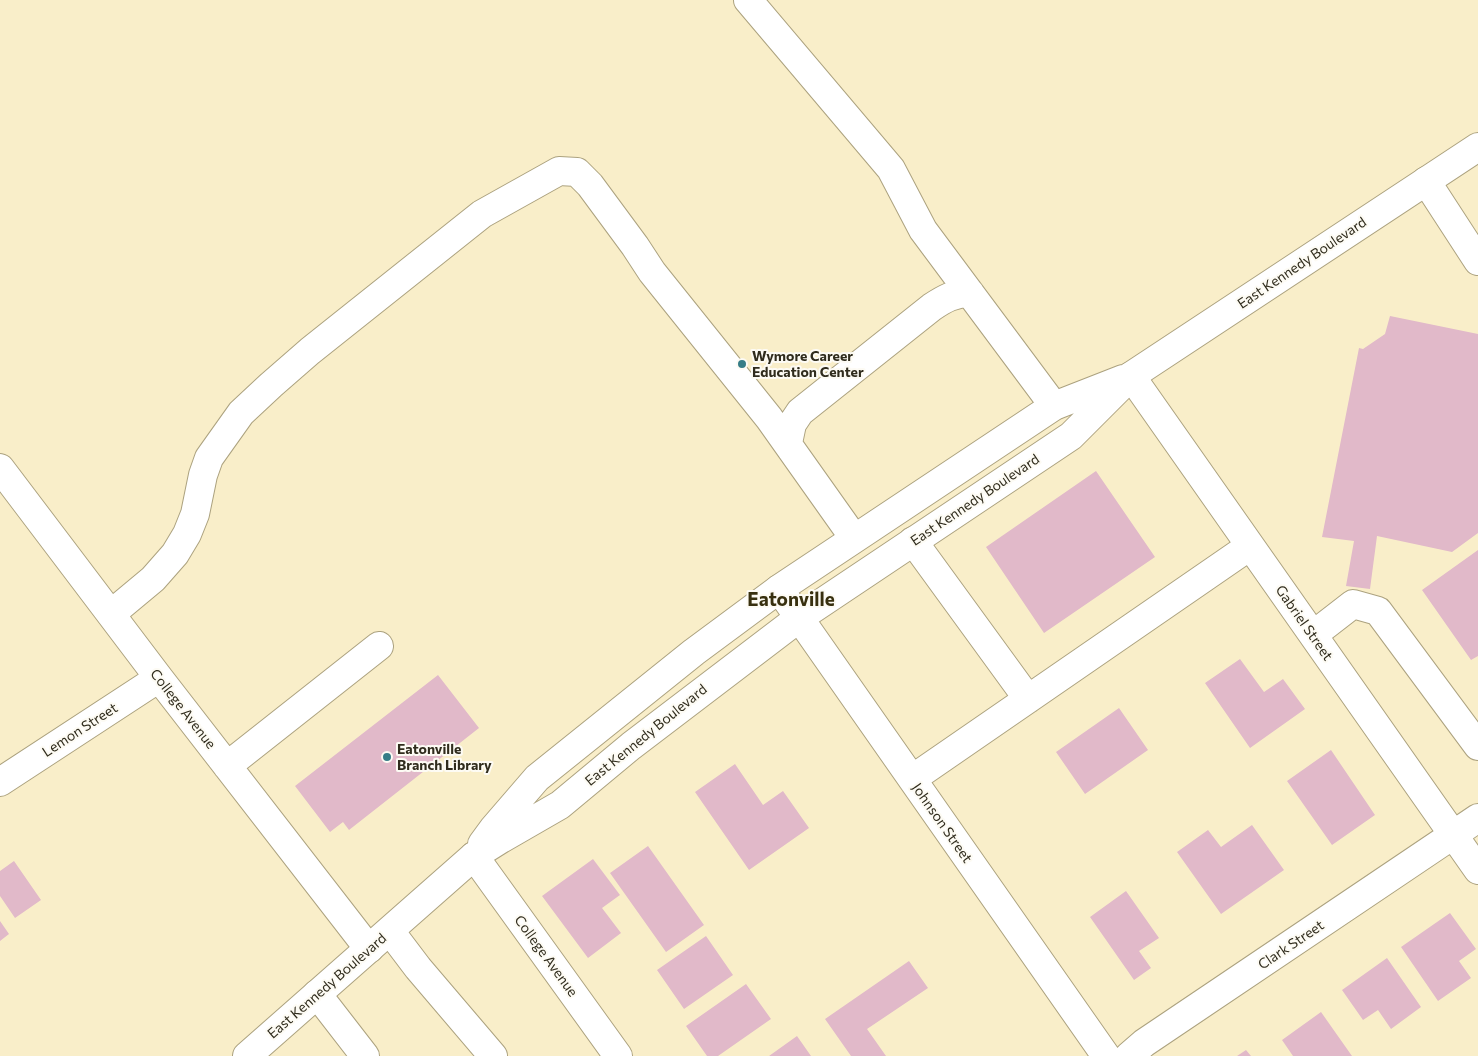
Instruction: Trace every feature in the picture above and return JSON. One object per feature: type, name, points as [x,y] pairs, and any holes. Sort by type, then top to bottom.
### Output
[{"type":"street","points":[[748,0],[891,169],[923,230],[1054,406]]},
{"type":"street","name":"East Kennedy Boulevard","points":[[247,1056],[474,856],[560,805],[631,746],[799,618],[1071,436],[1131,376],[1478,147]]},
{"type":"street","points":[[111,614],[153,579],[175,554],[187,534],[195,514],[203,475],[209,458],[241,413],[310,351],[482,214],[559,171],[577,172],[590,185],[636,246],[652,272],[788,443],[854,538]]},
{"type":"street","points":[[1426,181],[1478,261]]},
{"type":"street","points":[[788,443],[792,424],[800,412],[932,307],[948,297],[960,293],[970,293]]},
{"type":"street","name":"East Kennedy Boulevard","points":[[474,856],[493,829],[537,778],[694,652],[779,589],[1054,406],[1131,376]]},
{"type":"street","name":"Gabriel Street","points":[[1131,376],[1478,870]]},
{"type":"street","name":"College Avenue","points":[[0,468],[159,678],[369,949]]},
{"type":"street","points":[[913,541],[1028,699]]},
{"type":"street","points":[[912,779],[1250,546]]},
{"type":"street","name":"Johnson Street","points":[[779,589],[1106,1056]]},
{"type":"street","points":[[1313,635],[1353,604],[1378,611],[1478,746]]},
{"type":"street","points":[[227,766],[379,646]]},
{"type":"street","name":"Lemon Street","points":[[0,782],[159,678]]},
{"type":"street","name":"Clark Street","points":[[1130,1056],[1144,1043],[1454,836],[1478,818]]},
{"type":"street","name":"College Avenue","points":[[474,856],[618,1056]]},
{"type":"street","points":[[390,931],[418,968],[493,1056]]},
{"type":"street","points":[[317,994],[365,1056]]},
{"type":"building","points":[[1390,316],[1478,334],[1478,533],[1452,552],[1377,536],[1370,589],[1346,586],[1354,541],[1322,537],[1359,348],[1363,349],[1385,334]]},
{"type":"building","points":[[1096,471],[1155,557],[1044,633],[986,547]]},
{"type":"building","points":[[1478,550],[1478,656],[1471,660],[1422,590]]},
{"type":"building","points":[[1240,659],[1264,692],[1283,679],[1305,709],[1250,748],[1205,683]]},
{"type":"building","name":"Eatonville Branch Library","points":[[438,675],[479,728],[349,830],[343,822],[330,832],[295,786]]},
{"type":"building","points":[[1119,708],[1148,750],[1085,794],[1056,752]]},
{"type":"building","points":[[1331,750],[1375,815],[1332,845],[1287,781]]},
{"type":"building","points":[[735,764],[763,805],[783,791],[809,828],[749,870],[695,792]]},
{"type":"building","points":[[1252,825],[1284,870],[1221,914],[1177,852],[1208,830],[1221,847]]},
{"type":"building","points":[[648,846],[704,925],[666,952],[610,873]]},
{"type":"building","points":[[593,859],[620,895],[602,908],[621,933],[588,958],[542,896]]},
{"type":"building","points":[[14,861],[41,900],[15,918],[0,896],[0,871]]},
{"type":"building","points":[[1126,891],[1159,938],[1139,951],[1151,968],[1134,980],[1090,917]]},
{"type":"building","points":[[1450,913],[1476,949],[1459,961],[1471,978],[1438,1001],[1401,947]]},
{"type":"building","points":[[0,921],[9,934],[0,941]]},
{"type":"building","points":[[706,936],[733,975],[684,1009],[657,970]]},
{"type":"building","points":[[1387,958],[1421,1007],[1391,1029],[1378,1010],[1363,1020],[1342,990]]},
{"type":"building","points":[[909,961],[928,988],[867,1029],[886,1056],[851,1056],[825,1019]]},
{"type":"building","points":[[746,984],[771,1019],[718,1056],[707,1056],[686,1026]]},
{"type":"building","points":[[1321,1012],[1352,1056],[1293,1056],[1282,1040]]},
{"type":"building","points":[[797,1036],[811,1056],[769,1056]]},
{"type":"building","points":[[1246,1050],[1251,1056],[1237,1056]]},
{"type":"place","name":"Wymore Career Education Center","points":[[742,364]]},
{"type":"place","name":"Eatonville Branch Library","points":[[387,757]]},
{"type":"district","name":"Eatonville","points":[[791,600]]}]
